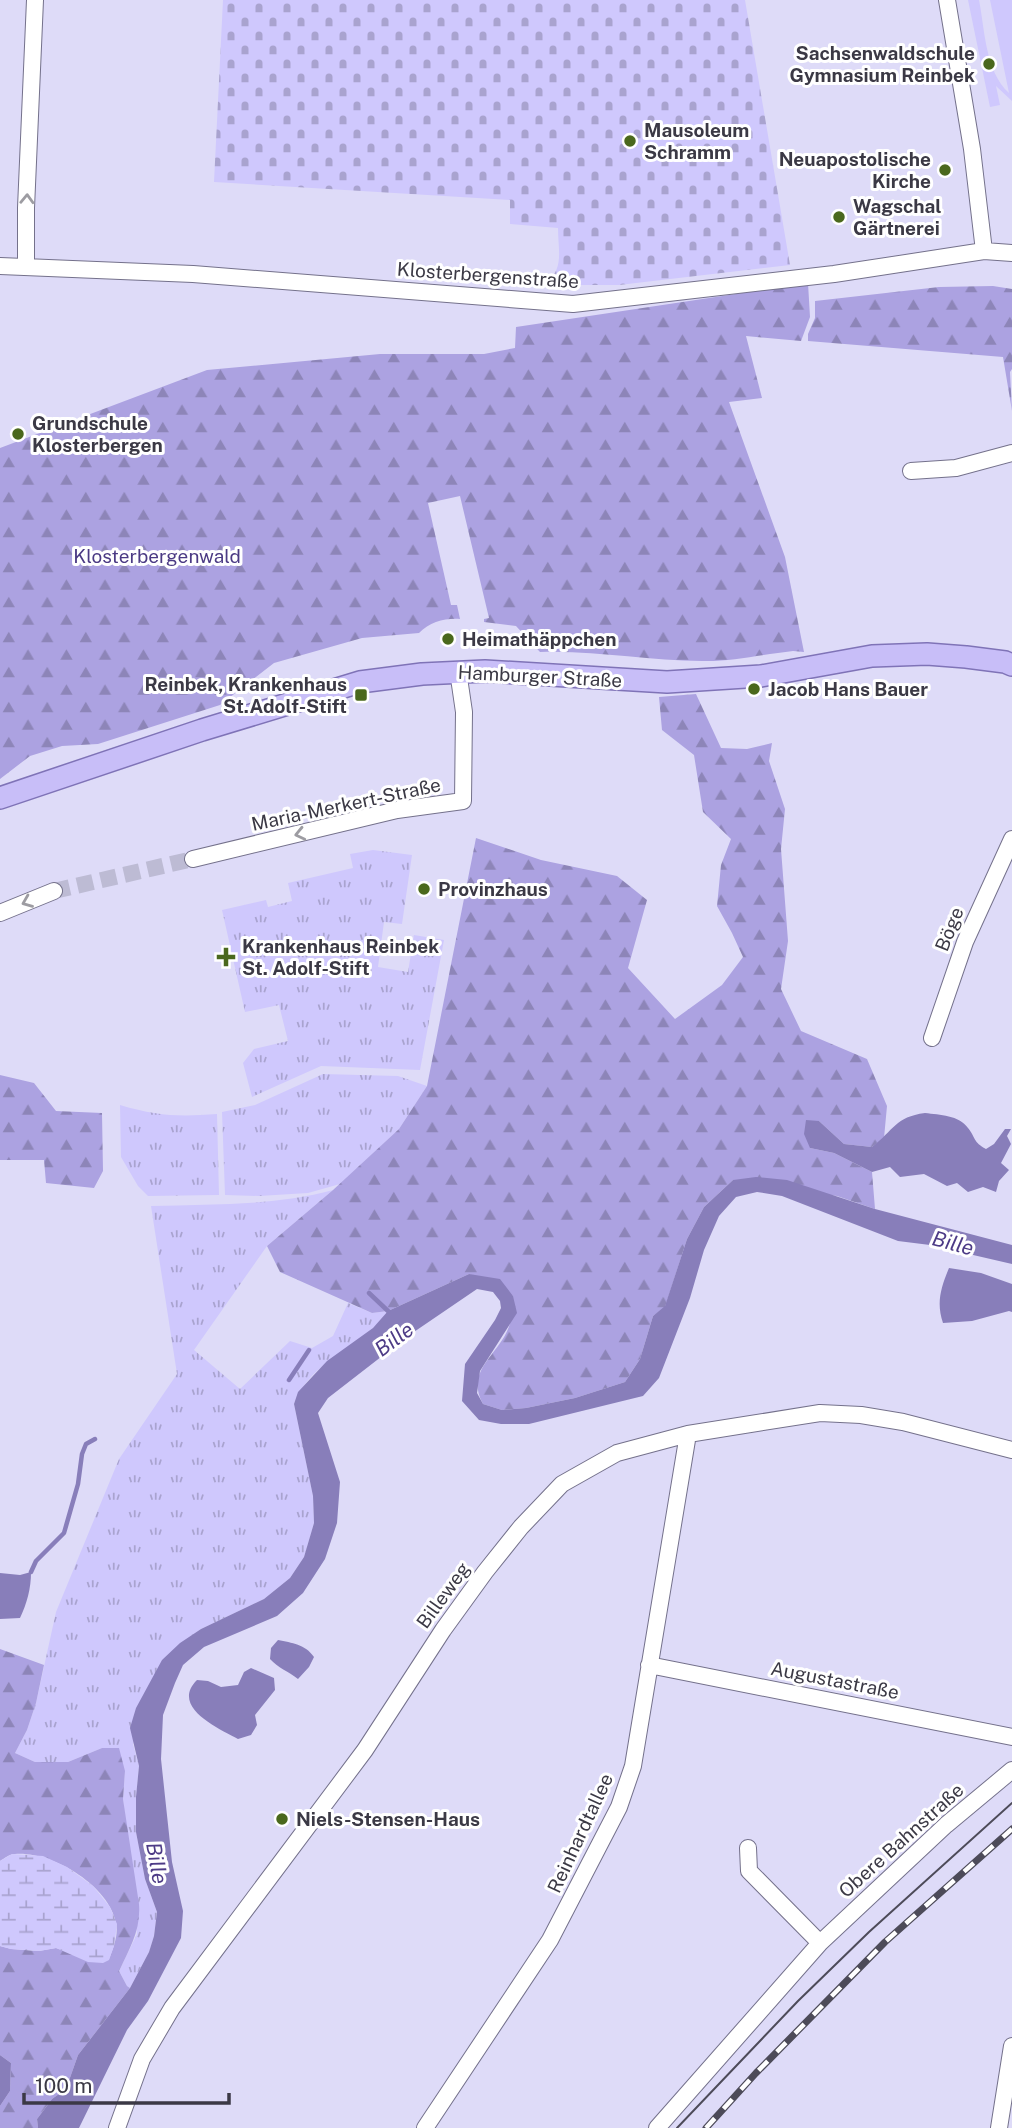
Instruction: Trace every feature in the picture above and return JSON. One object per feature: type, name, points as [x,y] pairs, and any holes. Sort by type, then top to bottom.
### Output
[{"type":"main road","name":"Hamburger Straße","points":[[0,798],[202,730],[360,682],[422,674],[485,671],[667,682],[761,676],[872,656],[927,654],[1012,665]]},
{"type":"street","points":[[26,267],[35,0]]},
{"type":"street","points":[[947,0],[972,149],[985,251]]},
{"type":"street","name":"Klosterbergenstraße","points":[[0,266],[193,274],[573,304],[834,274],[985,251],[1012,253]]},
{"type":"street","points":[[911,471],[956,468],[1012,453]]},
{"type":"street","name":"Maria-Merkert-Straße","points":[[193,859],[397,810],[463,801],[464,712],[458,671]]},
{"type":"street","name":"Böge","points":[[932,1038],[965,942],[1012,839]]},
{"type":"street","points":[[0,913],[54,891]]},
{"type":"street","name":"Billeweg","points":[[117,2128],[142,2059],[172,2008],[365,1751],[443,1630],[521,1527],[562,1484],[617,1453],[688,1434],[820,1413],[861,1415],[903,1422],[1012,1450]]},
{"type":"street","name":"Reinhardtallee","points":[[425,2128],[550,1940],[619,1807],[633,1766],[688,1434]]},
{"type":"street","name":"Augustastraße","points":[[649,1665],[1012,1737]]},
{"type":"street","name":"Obere Bahnstraße","points":[[657,2128],[820,1943],[946,1825],[1012,1770]]},
{"type":"street","points":[[748,1848],[750,1871],[820,1943]]},
{"type":"street","points":[[999,2128],[1012,2046]]},
{"type":"green space","points":[[223,0],[745,0],[790,265],[619,285],[544,285],[558,266],[558,228],[510,224],[510,200],[214,182]]},
{"type":"green space","points":[[968,0],[979,0],[991,62],[1001,84],[1009,93],[990,0],[1012,0],[1012,101],[996,86],[1000,105],[990,107]]},
{"type":"green space","name":"Klosterbergenwald","points":[[808,283],[810,317],[801,341],[746,336],[762,398],[729,402],[785,557],[804,652],[702,661],[540,652],[516,626],[484,622],[484,619],[489,618],[460,496],[428,503],[451,605],[457,605],[460,619],[438,622],[419,633],[362,638],[274,663],[220,705],[98,744],[62,746],[30,756],[0,779],[0,448],[207,370],[380,354],[484,354],[515,348],[516,327]]},
{"type":"green space","points":[[993,286],[1012,289],[1012,411],[1003,357],[808,341],[815,318],[815,301],[939,287]]},
{"type":"green space","points":[[696,694],[721,748],[747,749],[772,743],[769,761],[785,809],[781,849],[788,941],[781,989],[801,1031],[867,1059],[887,1106],[884,1138],[872,1147],[844,1144],[819,1121],[810,1148],[834,1153],[872,1172],[875,1209],[837,1196],[733,1180],[704,1207],[687,1239],[665,1307],[653,1316],[640,1359],[625,1382],[575,1398],[502,1410],[483,1404],[478,1392],[478,1382],[485,1364],[508,1329],[513,1296],[469,1274],[388,1311],[372,1313],[280,1272],[267,1246],[399,1129],[427,1086],[476,838],[541,860],[617,876],[647,900],[628,968],[675,1019],[722,985],[743,957],[717,906],[721,865],[731,839],[703,812],[694,755],[662,730],[659,697]]},
{"type":"green space","points":[[373,850],[412,855],[402,924],[384,922],[378,967],[408,972],[414,935],[444,940],[420,1070],[321,1066],[252,1097],[243,1063],[254,1049],[288,1041],[279,1005],[245,1012],[222,910],[266,900],[268,907],[292,901],[288,883],[353,868],[350,854]]},
{"type":"green space","points":[[323,1074],[398,1076],[427,1086],[399,1129],[340,1184],[308,1193],[225,1195],[222,1112],[255,1105]]},
{"type":"green space","points":[[0,1075],[34,1083],[56,1111],[102,1113],[103,1171],[94,1188],[46,1183],[44,1160],[0,1160]]},
{"type":"green space","points":[[120,1105],[168,1115],[217,1114],[219,1195],[148,1196],[138,1186],[121,1157]]},
{"type":"green space","points":[[333,1190],[267,1246],[194,1350],[240,1389],[290,1341],[312,1348],[333,1336],[348,1303],[372,1313],[388,1311],[373,1328],[318,1370],[300,1391],[294,1404],[313,1496],[314,1523],[304,1557],[290,1578],[264,1599],[201,1629],[180,1644],[133,1744],[139,1766],[136,1832],[145,1879],[157,1912],[149,1952],[130,1988],[119,1971],[137,1934],[123,1799],[125,1771],[102,1748],[68,1762],[35,1762],[15,1753],[27,1730],[36,1703],[56,1612],[119,1459],[177,1374],[151,1206],[266,1202]]},
{"type":"green space","points":[[0,1649],[44,1665],[36,1703],[27,1730],[15,1753],[35,1762],[68,1762],[102,1748],[119,1748],[125,1771],[123,1799],[139,1904],[136,1931],[119,1971],[130,1988],[78,2055],[66,2089],[52,2099],[37,2119],[38,2128],[0,2128],[0,2106],[10,2091],[11,2063],[0,2055],[0,1946],[39,1951],[56,1948],[109,1959],[117,1927],[111,1909],[102,1896],[76,1873],[61,1864],[45,1858],[13,1854],[0,1861]]},
{"type":"green space","points":[[12,1854],[43,1856],[67,1867],[93,1886],[110,1907],[117,1924],[109,1960],[103,1963],[88,1962],[56,1948],[39,1951],[0,1946],[0,1861]]},
{"type":"water","points":[[925,1113],[960,1120],[986,1149],[994,1144],[1005,1129],[1011,1129],[1007,1136],[1011,1144],[1001,1163],[1009,1170],[999,1181],[996,1192],[983,1187],[968,1192],[957,1183],[947,1186],[924,1174],[900,1177],[890,1167],[872,1172],[834,1153],[810,1148],[804,1134],[806,1120],[819,1121],[844,1144],[872,1147],[901,1121]]},
{"type":"water","name":"Bille","points":[[756,1177],[787,1180],[875,1209],[1012,1245],[1012,1264],[930,1245],[898,1241],[782,1196],[757,1192],[736,1197],[719,1216],[704,1250],[690,1298],[659,1378],[643,1396],[529,1424],[501,1424],[479,1420],[462,1401],[465,1364],[501,1308],[500,1301],[493,1292],[477,1289],[408,1336],[328,1398],[318,1413],[340,1482],[337,1523],[325,1559],[303,1593],[277,1616],[204,1647],[183,1665],[163,1715],[161,1759],[172,1862],[183,1911],[181,1938],[148,2001],[127,2030],[79,2128],[38,2128],[37,2119],[52,2099],[66,2089],[78,2055],[130,1988],[149,1952],[154,1936],[157,1912],[145,1879],[136,1832],[139,1766],[130,1728],[136,1708],[162,1660],[180,1643],[201,1629],[264,1599],[290,1578],[304,1557],[314,1523],[313,1496],[294,1404],[298,1392],[327,1361],[373,1328],[388,1311],[469,1274],[500,1279],[513,1296],[517,1313],[480,1371],[477,1393],[483,1404],[502,1410],[526,1408],[575,1398],[625,1382],[640,1359],[653,1316],[665,1306],[687,1239],[704,1207],[733,1180]]},
{"type":"water","points":[[949,1268],[981,1273],[1012,1284],[1012,1312],[972,1321],[943,1323],[940,1295]]},
{"type":"water","points":[[31,1572],[28,1596],[20,1618],[0,1619],[0,1573],[20,1575]]},
{"type":"water","points":[[278,1640],[302,1647],[314,1657],[298,1679],[270,1659],[271,1648]]},
{"type":"water","points":[[251,1668],[274,1678],[275,1690],[255,1715],[257,1725],[251,1735],[238,1739],[200,1716],[189,1699],[190,1690],[197,1680],[208,1681],[221,1687],[238,1685],[244,1672]]},
{"type":"water","points":[[0,2055],[11,2063],[10,2091],[0,2106]]},
{"type":"waterway","points":[[369,1293],[388,1311]]},
{"type":"waterway","points":[[289,1380],[309,1350]]},
{"type":"waterway","points":[[31,1572],[36,1561],[64,1533],[78,1484],[82,1454],[86,1444],[95,1439]]},
{"type":"tunnel","points":[[54,891],[193,859]]},
{"type":"tram line","points":[[677,2128],[798,2001],[869,1932],[1012,1803]]},
{"type":"railway","points":[[706,2128],[756,2073],[885,1942],[1012,1829]]},
{"type":"place","name":"Sachsenwaldschule Gymnasium Reinbek","points":[[989,64]]},
{"type":"place","name":"Mausoleum Schramm","points":[[630,141]]},
{"type":"place","name":"Neuapostolische Kirche","points":[[945,170]]},
{"type":"place","name":"Wagschal Gärtnerei","points":[[839,217]]},
{"type":"place","name":"Grundschule Klosterbergen","points":[[18,434]]},
{"type":"place","name":"Heimathäppchen","points":[[448,639]]},
{"type":"place","name":"Jacob Hans Bauer","points":[[754,689]]},
{"type":"place","name":"Reinbek, Krankenhaus St.Adolf-Stift","points":[[361,695]]},
{"type":"place","name":"Provinzhaus","points":[[424,889]]},
{"type":"place","name":"Krankenhaus Reinbek St. Adolf-Stift","points":[[226,957]]},
{"type":"place","name":"Niels-Stensen-Haus","points":[[282,1819]]}]
